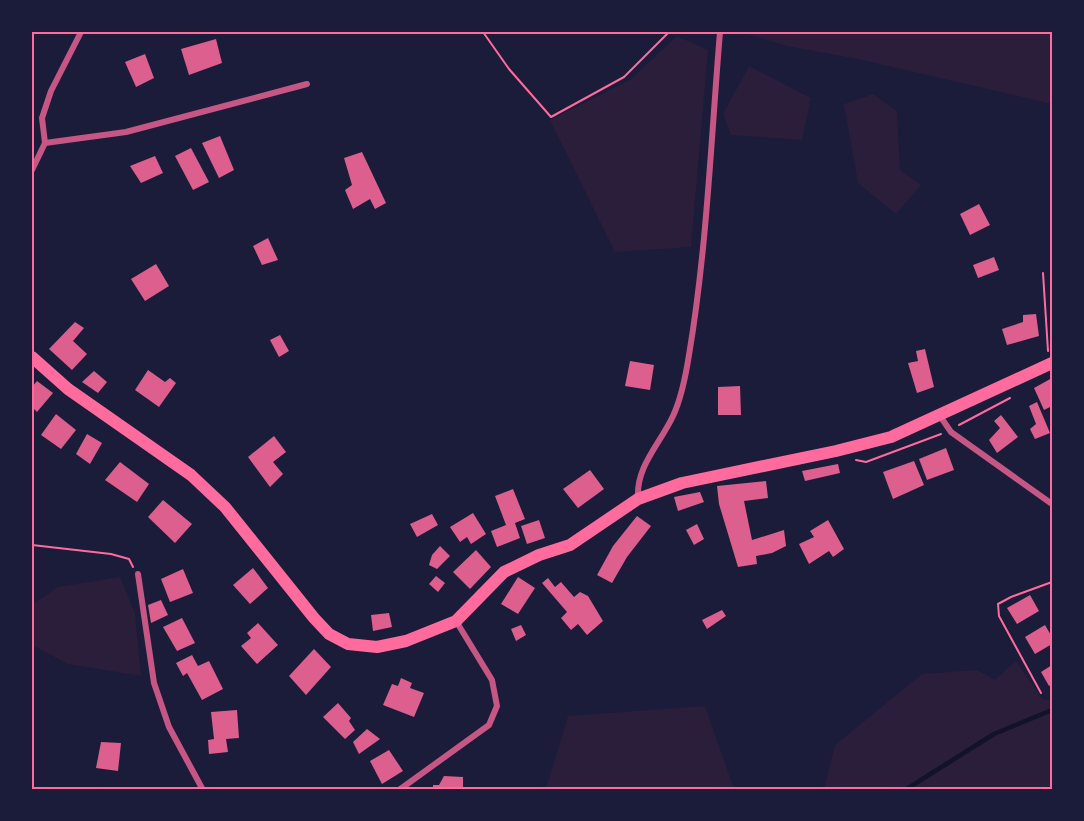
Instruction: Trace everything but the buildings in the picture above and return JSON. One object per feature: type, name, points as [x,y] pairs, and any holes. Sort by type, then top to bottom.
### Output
[{"type":"main road","points":[[32,357],[68,389],[191,475],[225,507],[329,634],[348,644],[377,646],[406,641],[456,621],[504,573],[539,555],[570,545],[638,499],[682,483],[836,452],[891,437],[1052,363]]},
{"type":"street","points":[[32,170],[45,143],[42,118],[48,100],[81,32]]},
{"type":"street","points":[[638,499],[637,485],[645,464],[674,416],[689,356],[706,203],[720,32]]},
{"type":"street","points":[[45,143],[126,132],[307,84]]},
{"type":"street","points":[[940,416],[951,432],[1053,504]]},
{"type":"street","points":[[138,574],[154,683],[170,727],[203,789]]},
{"type":"street","points":[[399,789],[489,725],[497,706],[492,680],[456,621]]},
{"type":"path","points":[[483,32],[509,69],[551,117],[624,77],[669,32]]},
{"type":"path","points":[[1043,273],[1048,350],[1052,363]]},
{"type":"path","points":[[1048,350],[1053,347]]},
{"type":"path","points":[[32,545],[120,556],[129,559],[138,574]]},
{"type":"path","points":[[1041,693],[999,616],[998,604],[1053,582]]},
{"type":"shaded area","points":[[741,32],[1052,32],[1052,104],[858,59],[787,46]]},
{"type":"shaded area","points":[[677,36],[708,50],[691,247],[615,252],[550,120],[630,80]]},
{"type":"shaded area","points":[[749,66],[811,98],[802,140],[731,135],[723,114]]},
{"type":"shaded area","points":[[873,94],[897,111],[900,170],[921,185],[896,214],[858,183],[844,104]]},
{"type":"shaded area","points":[[120,577],[135,613],[141,676],[68,664],[32,645],[32,605],[58,587]]},
{"type":"shaded area","points":[[1016,661],[1043,700],[1052,700],[1052,789],[824,789],[835,745],[922,674],[977,670],[995,680]]},
{"type":"shaded area","points":[[705,706],[734,789],[546,789],[568,716]]},
{"type":"waterway","points":[[905,790],[994,734],[1052,710]]}]
